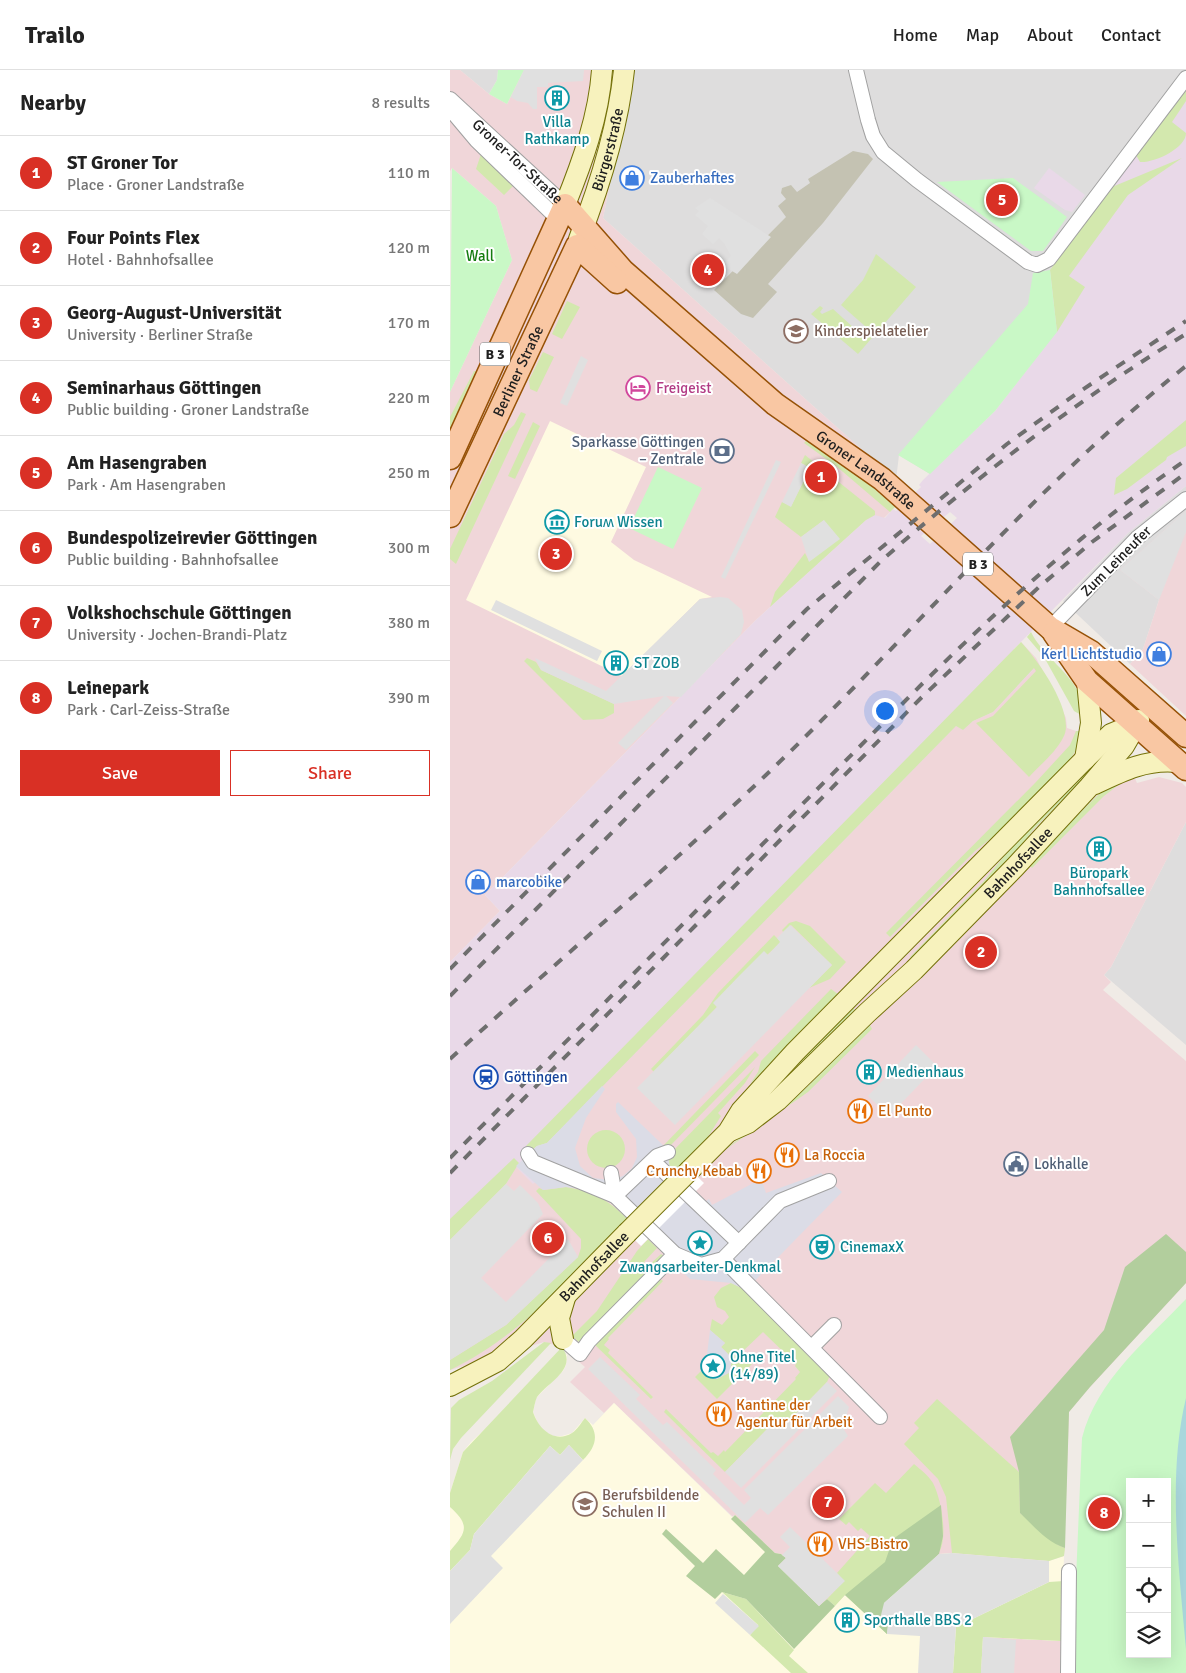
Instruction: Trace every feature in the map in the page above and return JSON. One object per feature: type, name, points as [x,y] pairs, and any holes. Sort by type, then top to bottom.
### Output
[{"type":"main road","name":"Bürgerstraße","points":[[562,213],[580,166],[597,104],[602,70]]},
{"type":"main road","name":"Bürgerstraße","points":[[580,236],[613,135],[624,70]]},
{"type":"main road","name":"Groner-Tor-Straße","points":[[562,213],[580,236]]},
{"type":"main road","name":"Berliner Straße","points":[[450,458],[492,361],[562,213]]},
{"type":"main road","name":"Berliner Straße","points":[[450,516],[580,236]]},
{"type":"main road","name":"Groner Landstraße","points":[[580,236],[676,316],[775,404],[837,446],[906,499],[1050,628],[1092,652],[1186,736]]},
{"type":"main road","name":"Groner Landstraße","points":[[1050,628],[1087,681],[1181,766]]},
{"type":"main road","points":[[1085,758],[1091,723],[1087,681]]},
{"type":"main road","name":"Bahnhofsallee","points":[[728,1132],[748,1123],[778,1100],[1015,867],[1124,746],[1135,724],[1152,705]]},
{"type":"main road","name":"Bahnhofsallee","points":[[450,1386],[459,1379],[498,1361],[523,1339],[728,1132],[742,1111],[795,1052],[1085,758],[1111,734],[1135,724]]},
{"type":"main road","points":[[1089,787],[1139,764],[1158,760],[1181,766]]},
{"type":"main road","points":[[873,974],[889,992]]},
{"type":"main road","points":[[523,1339],[548,1334],[563,1339],[559,1318],[566,1295]]},
{"type":"main road","points":[[450,1399],[459,1379]]},
{"type":"street","points":[[856,70],[873,136],[883,152],[1028,262],[1040,264],[1049,259],[1186,78]]},
{"type":"street","name":"Groner-Tor-Straße","points":[[450,99],[562,213]]},
{"type":"street","name":"Groner-Tor-Straße","points":[[450,109],[477,141],[562,213]]},
{"type":"street","name":"Zum Leineufer","points":[[1050,628],[1137,538],[1186,499]]},
{"type":"street","points":[[615,1196],[653,1161],[668,1152]]},
{"type":"street","points":[[528,1154],[533,1162],[615,1196],[675,1254],[701,1265],[723,1259],[780,1201],[830,1181]]},
{"type":"street","points":[[653,1161],[739,1243]]},
{"type":"street","points":[[612,1173],[615,1196]]},
{"type":"street","points":[[563,1339],[580,1354],[589,1341],[675,1254]]},
{"type":"street","points":[[723,1259],[880,1417]]},
{"type":"street","points":[[812,1347],[834,1325]]},
{"type":"street","points":[[1068,1673],[1069,1571]]},
{"type":"shaded area","points":[[450,70],[460,70],[489,94],[507,104],[524,70],[629,70],[625,112],[603,218],[896,480],[893,509],[884,518],[866,520],[756,620],[485,895],[500,911],[450,962],[450,392],[512,260],[496,206],[452,168],[450,171]]},
{"type":"shaded area","points":[[460,70],[498,70],[497,80],[489,94]]},
{"type":"shaded area","points":[[524,70],[584,70],[583,81],[548,83],[548,87],[537,87],[537,109],[533,109],[528,103],[517,101],[511,97]]},
{"type":"shaded area","points":[[629,70],[1186,70],[1186,87],[1050,270],[930,474],[899,455],[896,480],[603,218],[625,112]]},
{"type":"shaded area","points":[[1186,87],[1186,486],[1128,533],[1014,649],[1033,670],[993,712],[973,721],[963,730],[956,726],[547,1143],[551,1166],[533,1184],[516,1167],[506,1184],[450,1240],[450,962],[500,911],[485,895],[756,620],[866,520],[875,515],[885,518],[893,509],[896,511],[921,487],[919,485],[923,480],[995,411],[1056,332],[1050,270]],"holes":[[[950,512],[957,518],[930,544],[921,536]]]},
{"type":"shaded area","points":[[853,151],[868,154],[873,159],[823,223],[768,284],[777,292],[753,318],[741,314],[714,290],[786,217],[778,206],[786,199],[781,193],[782,188],[791,185],[797,192],[810,183],[808,179]]},
{"type":"shaded area","points":[[1049,168],[1085,195],[1072,212],[1065,210],[1034,188]]},
{"type":"shaded area","points":[[710,198],[771,237],[737,274],[722,265],[731,256],[724,243],[719,238],[713,244],[702,234],[708,226],[695,215],[699,211],[695,208]]},
{"type":"shaded area","points":[[581,356],[588,360],[567,406],[560,403]]},
{"type":"shaded area","points":[[550,421],[646,467],[611,542],[634,560],[712,597],[700,599],[622,676],[466,600]]},
{"type":"shaded area","points":[[776,460],[781,462],[725,579],[721,577]]},
{"type":"shaded area","points":[[801,463],[810,468],[791,507],[782,502]]},
{"type":"shaded area","points":[[1186,486],[1186,511],[1121,570],[1159,600],[1143,649],[1130,664],[1063,601],[1128,533]]},
{"type":"shaded area","points":[[1186,511],[1186,716],[1130,664],[1143,649],[1159,600],[1120,570]]},
{"type":"shaded area","points":[[1186,511],[1186,532],[1159,600],[1120,570]]},
{"type":"shaded area","points":[[824,520],[840,539],[809,562],[801,537]]},
{"type":"shaded area","points":[[728,598],[742,610],[744,622],[741,634],[681,697],[666,696],[673,703],[626,750],[618,743],[664,696],[614,704],[541,670],[535,658],[606,691],[700,599]]},
{"type":"shaded area","points":[[496,600],[602,651],[597,661],[491,610]]},
{"type":"shaded area","points":[[1021,642],[1036,658],[1066,718],[1067,728],[1076,731],[1096,731],[1127,760],[1137,783],[1159,777],[1182,783],[1186,787],[1186,822],[1111,967],[1104,975],[1111,982],[1103,990],[1186,1061],[1186,1283],[1069,1412],[1064,1556],[819,1606],[778,1566],[781,1554],[775,1554],[735,1515],[733,1517],[614,1403],[604,1413],[570,1382],[585,1367],[562,1347],[544,1342],[450,1370],[450,1240],[506,1184],[516,1166],[533,1183],[547,1143],[602,1086],[956,725],[963,729],[973,721],[993,712]]},
{"type":"shaded area","points":[[1186,822],[1186,1045],[1104,975],[1111,967]]},
{"type":"shaded area","points":[[790,925],[832,965],[675,1125],[637,1088],[717,1007],[713,1003],[740,975],[764,951],[768,955],[780,942],[777,938]]},
{"type":"shaded area","points":[[916,1045],[937,1066],[889,1116],[868,1096]]},
{"type":"shaded area","points":[[602,1086],[605,1089],[586,1118],[575,1148],[580,1166],[593,1178],[611,1180],[623,1176],[632,1168],[637,1157],[636,1139],[616,1112],[616,1104],[618,1102],[667,1149],[670,1170],[703,1203],[709,1199],[712,1205],[761,1179],[766,1193],[821,1173],[842,1192],[746,1290],[731,1283],[690,1279],[607,1199],[581,1189],[566,1187],[543,1190],[516,1166],[537,1146],[547,1143]]},
{"type":"shaded area","points":[[506,1184],[514,1191],[520,1185],[538,1203],[543,1214],[481,1278],[506,1302],[568,1239],[578,1257],[506,1325],[450,1360],[450,1240]]},
{"type":"shaded area","points":[[710,1330],[725,1343],[721,1347],[732,1361],[729,1373],[717,1379],[710,1378],[701,1371],[706,1362]]},
{"type":"shaded area","name":"Berufsbildende Schulen II","points":[[567,1354],[566,1365],[563,1371],[536,1398],[533,1412],[541,1430],[553,1436],[572,1433],[585,1418],[593,1425],[614,1403],[732,1517],[735,1515],[775,1553],[781,1554],[786,1558],[778,1566],[819,1606],[827,1599],[835,1605],[845,1595],[887,1634],[939,1554],[952,1553],[1049,1561],[1064,1556],[1061,1641],[983,1637],[981,1673],[450,1673],[450,1493],[463,1452],[471,1442]]},
{"type":"shaded area","points":[[600,1357],[640,1395],[636,1399],[663,1425],[667,1422],[716,1470],[713,1474],[744,1505],[751,1498],[744,1490],[838,1396],[849,1407],[843,1428],[848,1436],[768,1515],[760,1508],[745,1523],[588,1369]]},
{"type":"shaded area","points":[[827,1382],[837,1391],[741,1488],[725,1472],[776,1420],[783,1427]]},
{"type":"shaded area","points":[[569,1445],[583,1460],[491,1556],[503,1568],[450,1624],[450,1571],[470,1550],[474,1534],[550,1446],[560,1455]]},
{"type":"shaded area","points":[[790,1527],[845,1581],[819,1606],[778,1566],[786,1558],[782,1555],[790,1547],[780,1537]]},
{"type":"shaded area","points":[[952,1553],[1049,1561],[1049,1582],[956,1627],[953,1673],[918,1673],[920,1636],[887,1634],[888,1622],[880,1619],[884,1603],[939,1554]]},
{"type":"shaded area","points":[[723,1594],[759,1626],[750,1635],[715,1603]]},
{"type":"shaded area","points":[[983,1637],[1061,1641],[1060,1673],[981,1673]]},
{"type":"shaded area","points":[[983,1637],[1016,1640],[1014,1673],[981,1673]]},
{"type":"green space","points":[[498,70],[524,70],[507,104],[489,94],[497,80]]},
{"type":"green space","points":[[1186,87],[1186,101],[1172,122],[1186,133],[1185,139],[1169,154],[1154,160],[1140,162],[1136,155]]},
{"type":"green space","points":[[481,154],[514,185],[504,195],[476,169]]},
{"type":"green space","points":[[1182,158],[1128,195],[1069,276],[1085,287],[1057,332],[1050,270],[1112,187]]},
{"type":"green space","name":"Wall","points":[[452,168],[496,206],[512,260],[450,392]]},
{"type":"green space","points":[[1013,178],[1067,217],[1043,251],[1031,251],[937,182]]},
{"type":"green space","points":[[876,254],[916,287],[858,354],[811,314],[820,306],[823,308],[820,312],[822,314],[833,309],[864,337],[871,328],[866,327],[841,305],[863,280]]},
{"type":"green space","points":[[1050,270],[1057,332],[995,411],[930,474],[898,455],[1028,304],[1033,273]]},
{"type":"green space","points":[[567,301],[580,307],[562,339],[552,334]]},
{"type":"green space","points":[[543,352],[554,357],[537,392],[530,389],[529,380]]},
{"type":"green space","points":[[474,371],[476,371],[473,385],[450,442],[450,417]]},
{"type":"green space","points":[[521,412],[526,414],[456,564],[450,559],[450,549],[504,434],[514,425]]},
{"type":"green space","points":[[1186,420],[1186,446],[1167,457],[1166,460],[1127,489],[1114,495],[1116,478]]},
{"type":"green space","points":[[533,422],[540,426],[515,479],[508,476]]},
{"type":"green space","points":[[808,439],[854,471],[895,507],[890,512],[836,466],[804,443]]},
{"type":"green space","points":[[805,455],[875,511],[875,515],[866,520],[770,607],[775,592],[805,553],[809,561],[824,520],[801,537],[775,517],[782,502],[791,506],[810,468],[801,463]]},
{"type":"green space","points":[[658,467],[702,488],[673,549],[629,528]]},
{"type":"green space","points":[[1031,632],[1076,688],[1080,698],[1081,715],[1074,711],[1044,657],[1027,637]]},
{"type":"green space","points":[[1021,642],[1037,661],[1054,688],[1065,716],[1066,728],[1063,738],[1047,759],[1029,777],[976,723],[993,716],[1036,671],[1034,668],[993,712],[973,721],[963,730],[956,726],[547,1143],[537,1146],[530,1152],[526,1146]]},
{"type":"green space","points":[[527,658],[536,662],[541,670],[614,704],[614,713],[603,719],[583,720],[524,661]]},
{"type":"green space","points":[[1076,731],[1084,731],[1083,738],[1066,767],[1013,821],[975,851],[890,937],[886,933],[1036,782],[1070,745]]},
{"type":"green space","points":[[1110,744],[1113,748],[1034,829],[1004,867],[914,961],[910,957],[983,882],[1028,827]]},
{"type":"green space","points":[[1133,774],[1104,796],[1032,868],[1028,864],[1101,792]]},
{"type":"green space","points":[[796,921],[810,926],[846,962],[830,979],[809,988],[832,965],[791,925],[783,932],[782,930],[789,923]]},
{"type":"green space","points":[[774,935],[781,942],[767,955],[764,952],[714,1003],[717,1007],[654,1072],[651,1069],[703,1015],[718,993]]},
{"type":"green space","points":[[831,989],[842,997],[750,1084],[758,1072],[761,1061]]},
{"type":"green space","points":[[851,1006],[855,1010],[747,1118],[779,1081]]},
{"type":"green space","points":[[870,1025],[872,1029],[808,1092],[715,1157],[806,1088]]},
{"type":"green space","points":[[755,1051],[759,1055],[667,1149],[663,1146]]},
{"type":"green space","points":[[755,1067],[745,1083],[718,1113],[721,1116],[706,1140],[673,1173],[670,1170],[668,1156]]},
{"type":"green space","points":[[606,1130],[619,1136],[625,1149],[619,1162],[606,1168],[593,1162],[587,1149],[593,1136]]},
{"type":"green space","points":[[514,1158],[519,1163],[506,1184],[450,1240],[450,1219]]},
{"type":"green space","points":[[566,1187],[585,1191],[600,1197],[628,1219],[545,1303],[523,1322],[476,1356],[450,1370],[450,1360],[506,1325],[578,1257],[581,1239],[536,1191],[539,1188],[544,1190]]},
{"type":"green space","points":[[1166,1234],[1186,1252],[1186,1283],[1069,1412],[1065,1548],[1046,1538],[1020,1513],[1019,1472],[1010,1437],[1104,1330],[1125,1267]]},
{"type":"green space","points":[[648,1239],[657,1248],[644,1262],[648,1266],[661,1254],[664,1256],[580,1343],[572,1336],[597,1311],[637,1251]]},
{"type":"green space","points":[[659,1278],[663,1281],[608,1338],[604,1345],[610,1350],[608,1353],[653,1397],[651,1399],[594,1344]]},
{"type":"green space","points":[[731,1283],[746,1290],[831,1373],[827,1382],[783,1427],[775,1421],[725,1472],[664,1412],[666,1409],[711,1453],[713,1452],[718,1456],[724,1450],[725,1452],[796,1379],[800,1372],[795,1366],[796,1364],[763,1332],[742,1352],[753,1363],[717,1399],[695,1377],[701,1371],[710,1378],[717,1379],[731,1367],[729,1355],[721,1347],[725,1343],[710,1330],[712,1319],[722,1325],[729,1317],[725,1311],[717,1307],[714,1297],[721,1288]]},
{"type":"green space","points":[[1186,1299],[1186,1673],[1072,1673],[1082,1438],[1089,1417],[1099,1398],[1139,1346]]},
{"type":"green space","points":[[544,1342],[551,1343],[461,1438],[453,1449],[450,1460],[451,1408],[459,1400],[492,1381]]},
{"type":"green space","points":[[562,1347],[566,1355],[564,1369],[537,1397],[533,1412],[543,1429],[559,1437],[574,1432],[585,1418],[590,1423],[595,1434],[591,1450],[583,1460],[569,1445],[560,1455],[550,1446],[474,1534],[470,1550],[450,1571],[450,1551],[460,1539],[464,1529],[461,1519],[450,1507],[450,1493],[463,1452]]},
{"type":"green space","points":[[937,1399],[1019,1472],[1020,1513],[1058,1545],[1065,1548],[1064,1556],[1049,1561],[952,1553],[946,1497],[938,1479],[904,1444],[919,1428],[914,1423]]},
{"type":"green space","points":[[914,1464],[929,1478],[936,1490],[943,1519],[943,1539],[938,1554],[934,1559],[884,1603],[887,1634],[845,1595],[835,1606],[827,1599],[844,1581],[837,1573],[870,1536],[861,1528],[858,1531],[849,1522],[846,1525],[839,1519],[875,1483],[886,1493]]},
{"type":"green space","points":[[941,1505],[943,1536],[939,1554],[884,1603],[889,1621],[887,1634],[845,1595],[885,1562],[893,1539]]},
{"type":"green space","points":[[735,1515],[775,1553],[781,1554],[786,1558],[778,1566],[819,1606],[827,1599],[835,1606],[794,1649],[746,1599],[722,1592],[715,1599],[686,1576],[695,1566],[662,1534],[666,1529],[703,1563],[716,1549],[744,1575],[765,1552],[731,1519]]},
{"type":"green space","points":[[1064,1581],[1061,1641],[983,1637],[981,1673],[953,1673],[956,1627],[1049,1582]]},
{"type":"green space","points":[[722,1592],[746,1599],[794,1650],[789,1656],[808,1673],[791,1673],[750,1635],[758,1625]]},
{"type":"water","points":[[1186,1398],[1186,1649],[1178,1555],[1176,1491],[1180,1428]]},
{"type":"pier","points":[[683,1163],[704,1183],[641,1246],[620,1226]]},
{"type":"railway","points":[[450,969],[807,609],[1007,444],[1076,394],[1186,321]]},
{"type":"railway","points":[[450,996],[881,561],[953,500],[1029,441],[1106,385],[1186,334]]},
{"type":"railway","points":[[450,1059],[767,774],[1040,497],[1136,408],[1186,366]]},
{"type":"railway","points":[[450,1158],[953,654],[1082,538],[1150,485],[1186,460]]},
{"type":"railway","points":[[450,1173],[923,696],[1039,587],[1092,542],[1186,473]]},
{"type":"place","name":"Villa Rathkamp","points":[[557,98]]},
{"type":"place","name":"Zauberhaftes","points":[[632,178]]},
{"type":"place","name":"Am Hasengraben","points":[[1002,200]]},
{"type":"place","name":"Seminarhaus Göttingen","points":[[708,270]]},
{"type":"place","name":"Kinderspielatelier","points":[[796,331]]},
{"type":"place","name":"Freigeist","points":[[638,388]]},
{"type":"place","name":"Sparkasse Göttingen – Zentrale","points":[[722,451]]},
{"type":"place","name":"ST Groner Tor","points":[[821,477]]},
{"type":"place","name":"Foruʍ Wissen","points":[[557,522]]},
{"type":"place","name":"Georg-August-Universität","points":[[556,554]]},
{"type":"place","name":"Kerl Lichtstudio","points":[[1159,654]]},
{"type":"place","name":"ST ZOB","points":[[616,663]]},
{"type":"place","name":"Büropark Bahnhofsallee","points":[[1099,849]]},
{"type":"place","name":"marcobike","points":[[478,882]]},
{"type":"place","name":"Four Points Flex","points":[[981,952]]},
{"type":"place","name":"Medienhaus","points":[[869,1072]]},
{"type":"place","name":"Göttingen","points":[[486,1077]]},
{"type":"place","name":"El Punto","points":[[860,1111]]},
{"type":"place","name":"La Roccia","points":[[787,1155]]},
{"type":"place","name":"Lokhalle","points":[[1016,1164]]},
{"type":"place","name":"Crunchy Kebab","points":[[759,1171]]},
{"type":"place","name":"Bundespolizeirevier Göttingen","points":[[548,1238]]},
{"type":"place","name":"Zwangsarbeiter-Denkmal","points":[[700,1243]]},
{"type":"place","name":"CinemaxX","points":[[822,1247]]},
{"type":"place","name":"Ohne Titel (14/89)","points":[[713,1366]]},
{"type":"place","name":"Kantine der Agentur für Arbeit","points":[[719,1414]]},
{"type":"place","name":"Volkshochschule Göttingen","points":[[828,1502]]},
{"type":"place","name":"Berufsbildende Schulen II","points":[[585,1504]]},
{"type":"place","name":"Leinepark","points":[[1104,1513]]},
{"type":"place","name":"VHS-Bistro","points":[[820,1544]]},
{"type":"place","name":"Sporthalle BBS 2","points":[[847,1620]]}]
